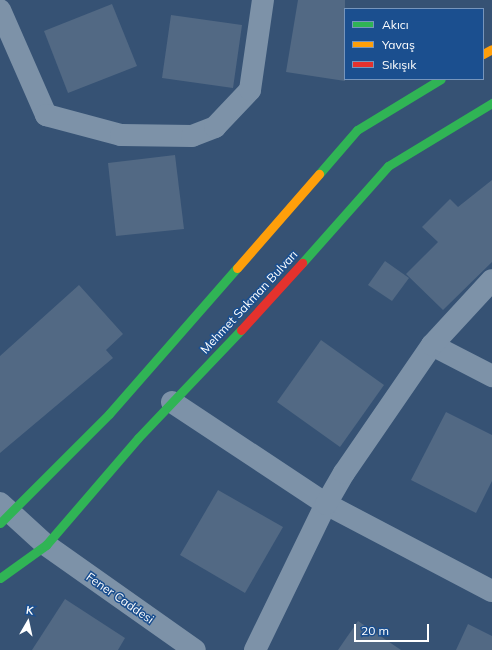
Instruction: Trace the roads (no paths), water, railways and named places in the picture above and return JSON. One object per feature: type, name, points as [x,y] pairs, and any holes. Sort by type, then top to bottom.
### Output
[{"type":"main road","points":[[4,513],[109,414],[357,130],[439,80]]},
{"type":"main road","name":"Mehmet Sakman Bulvarı","points":[[0,578],[46,545],[172,402],[256,314],[388,166],[492,103]]},
{"type":"street","points":[[0,10],[46,115],[121,135],[192,136],[215,127],[250,90],[263,0]]},
{"type":"street","points":[[255,650],[326,504],[432,345],[492,280]]},
{"type":"street","points":[[432,345],[492,376]]},
{"type":"street","points":[[172,402],[326,504],[492,591]]},
{"type":"street","name":"Fener Caddesi","points":[[4,513],[46,545],[195,650]]}]
